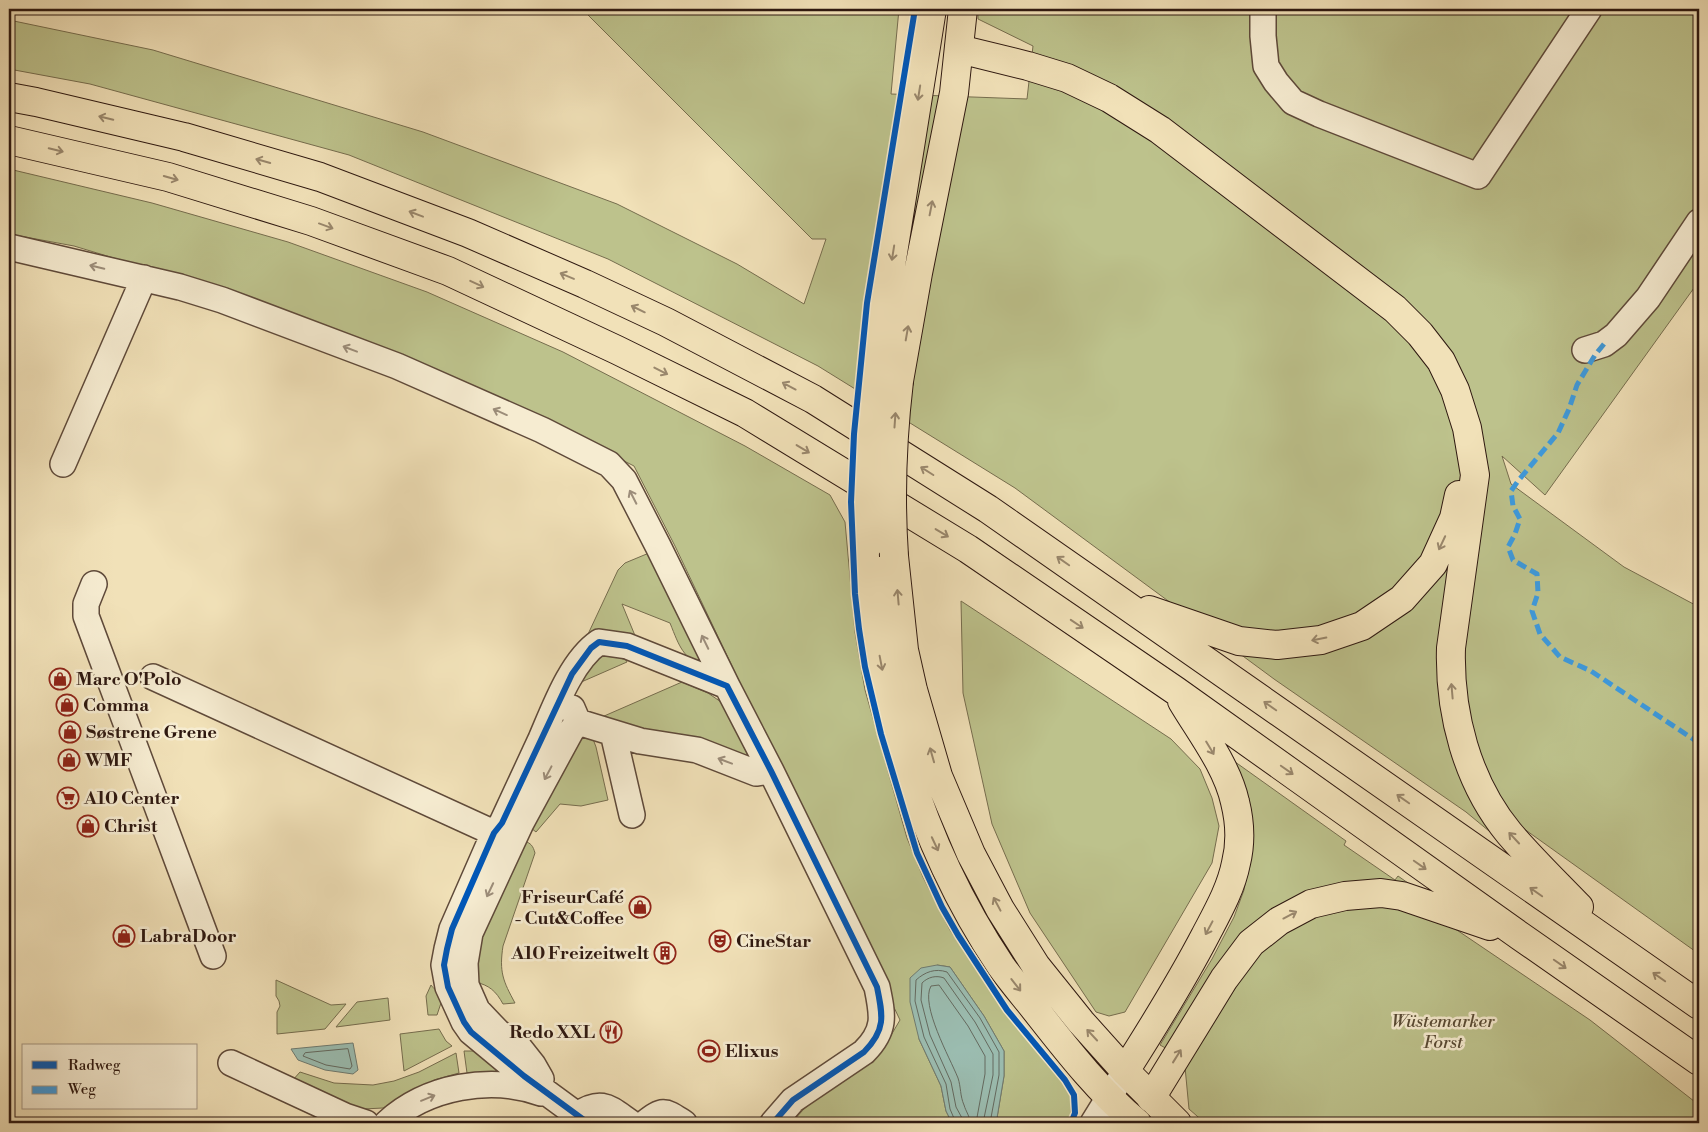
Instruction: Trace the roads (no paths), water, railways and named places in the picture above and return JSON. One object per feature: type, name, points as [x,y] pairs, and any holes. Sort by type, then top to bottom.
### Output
[{"type":"main road","points":[[932,9],[886,380],[895,417],[891,515],[904,650],[913,690],[938,776],[971,854],[1000,909],[1036,966],[1081,1022],[1125,1071],[1177,1123]]},
{"type":"main road","points":[[963,9],[954,94],[918,273],[886,380],[866,464],[868,545],[875,627],[891,710],[908,768],[932,836],[956,887],[1002,966],[1051,1030],[1108,1097],[1134,1122]]},
{"type":"main road","points":[[927,45],[959,50],[1028,66],[1067,78],[1109,98],[1160,130],[1364,284],[1395,309],[1420,334],[1441,361],[1455,390],[1467,428],[1475,475],[1451,648],[1450,672],[1458,729],[1478,784],[1489,805],[1508,832],[1620,950]]},
{"type":"main road","points":[[9,97],[184,137],[320,177],[468,233],[585,284],[666,322],[813,399],[988,509],[1699,1005]]},
{"type":"main road","points":[[9,140],[168,177],[311,221],[448,271],[617,350],[745,414],[968,548],[1176,691],[1699,1061]]},
{"type":"main road","points":[[1117,599],[1239,641],[1277,645],[1321,640],[1362,626],[1402,599],[1433,564],[1454,518],[1463,477],[1467,428]]},
{"type":"main road","points":[[1125,1071],[1198,950],[1223,901],[1237,862],[1239,818],[1235,800],[1228,781],[1176,691]]},
{"type":"main road","points":[[1151,1098],[1224,979],[1251,943],[1279,921],[1311,904],[1345,896],[1381,893],[1402,896],[1520,936]]},
{"type":"street","points":[[1263,9],[1266,66],[1276,82],[1293,102],[1328,118],[1478,176],[1589,9]]},
{"type":"street","points":[[1585,350],[1604,344],[1616,335],[1648,298],[1699,222]]},
{"type":"street","points":[[9,247],[180,287],[222,300],[397,366],[542,430],[609,464],[624,480],[771,771],[877,987],[881,1019],[880,1032],[874,1042],[864,1052],[793,1100],[773,1123]]},
{"type":"street","points":[[62,464],[144,278]]},
{"type":"street","points":[[94,584],[86,604],[86,616],[214,956]]},
{"type":"street","points":[[631,1123],[607,1107],[589,1107],[582,1119],[471,1032],[464,1022],[448,988],[444,965],[447,948],[452,930],[494,832],[502,823],[572,674],[591,648],[599,642],[626,646],[727,686]]},
{"type":"street","points":[[572,674],[568,701],[578,722],[640,741],[697,750],[756,773],[771,771]]},
{"type":"street","points":[[153,677],[494,832],[500,845],[502,863]]},
{"type":"street","points":[[551,1096],[533,1064],[518,1046],[498,1032],[476,1010],[466,984],[465,963],[470,933],[502,863],[525,815],[571,730],[578,722]]},
{"type":"street","points":[[613,733],[632,815]]},
{"type":"street","points":[[231,1063],[345,1116],[366,1123]]},
{"type":"street","points":[[1092,1123],[1125,1071]]},
{"type":"street","points":[[387,1123],[419,1102],[464,1086],[506,1085],[527,1088],[551,1096]]},
{"type":"street","points":[[1134,1122],[1151,1098]]},
{"type":"street","points":[[645,1123],[662,1112],[670,1114],[684,1123]]},
{"type":"water","points":[[937,965],[950,967],[984,1016],[1004,1051],[1004,1076],[997,1118],[993,1123],[952,1123],[946,1111],[941,1086],[919,1039],[910,1002],[910,978],[921,968]]},
{"type":"water","points":[[353,1043],[358,1070],[353,1074],[325,1070],[298,1060],[291,1049]]},
{"type":"place","name":"Marc O'Polo","points":[[60,679]]},
{"type":"place","name":"Comma","points":[[67,705]]},
{"type":"place","name":"Søstrene Grene","points":[[70,732]]},
{"type":"place","name":"WMF","points":[[69,760]]},
{"type":"place","name":"A10 Center","points":[[68,798]]},
{"type":"place","name":"Christ","points":[[88,826]]},
{"type":"place","name":"FriseurCafé - Cut&Coffee","points":[[640,907]]},
{"type":"place","name":"LabraDoor","points":[[124,936]]},
{"type":"place","name":"CineStar","points":[[720,941]]},
{"type":"place","name":"A10 Freizeitwelt","points":[[665,953]]},
{"type":"place","name":"Redo XXL","points":[[611,1032]]},
{"type":"place","name":"Elixus","points":[[709,1051]]},
{"type":"park label","name":"Wüstemarker Forst","points":[[1443,1031]]}]
